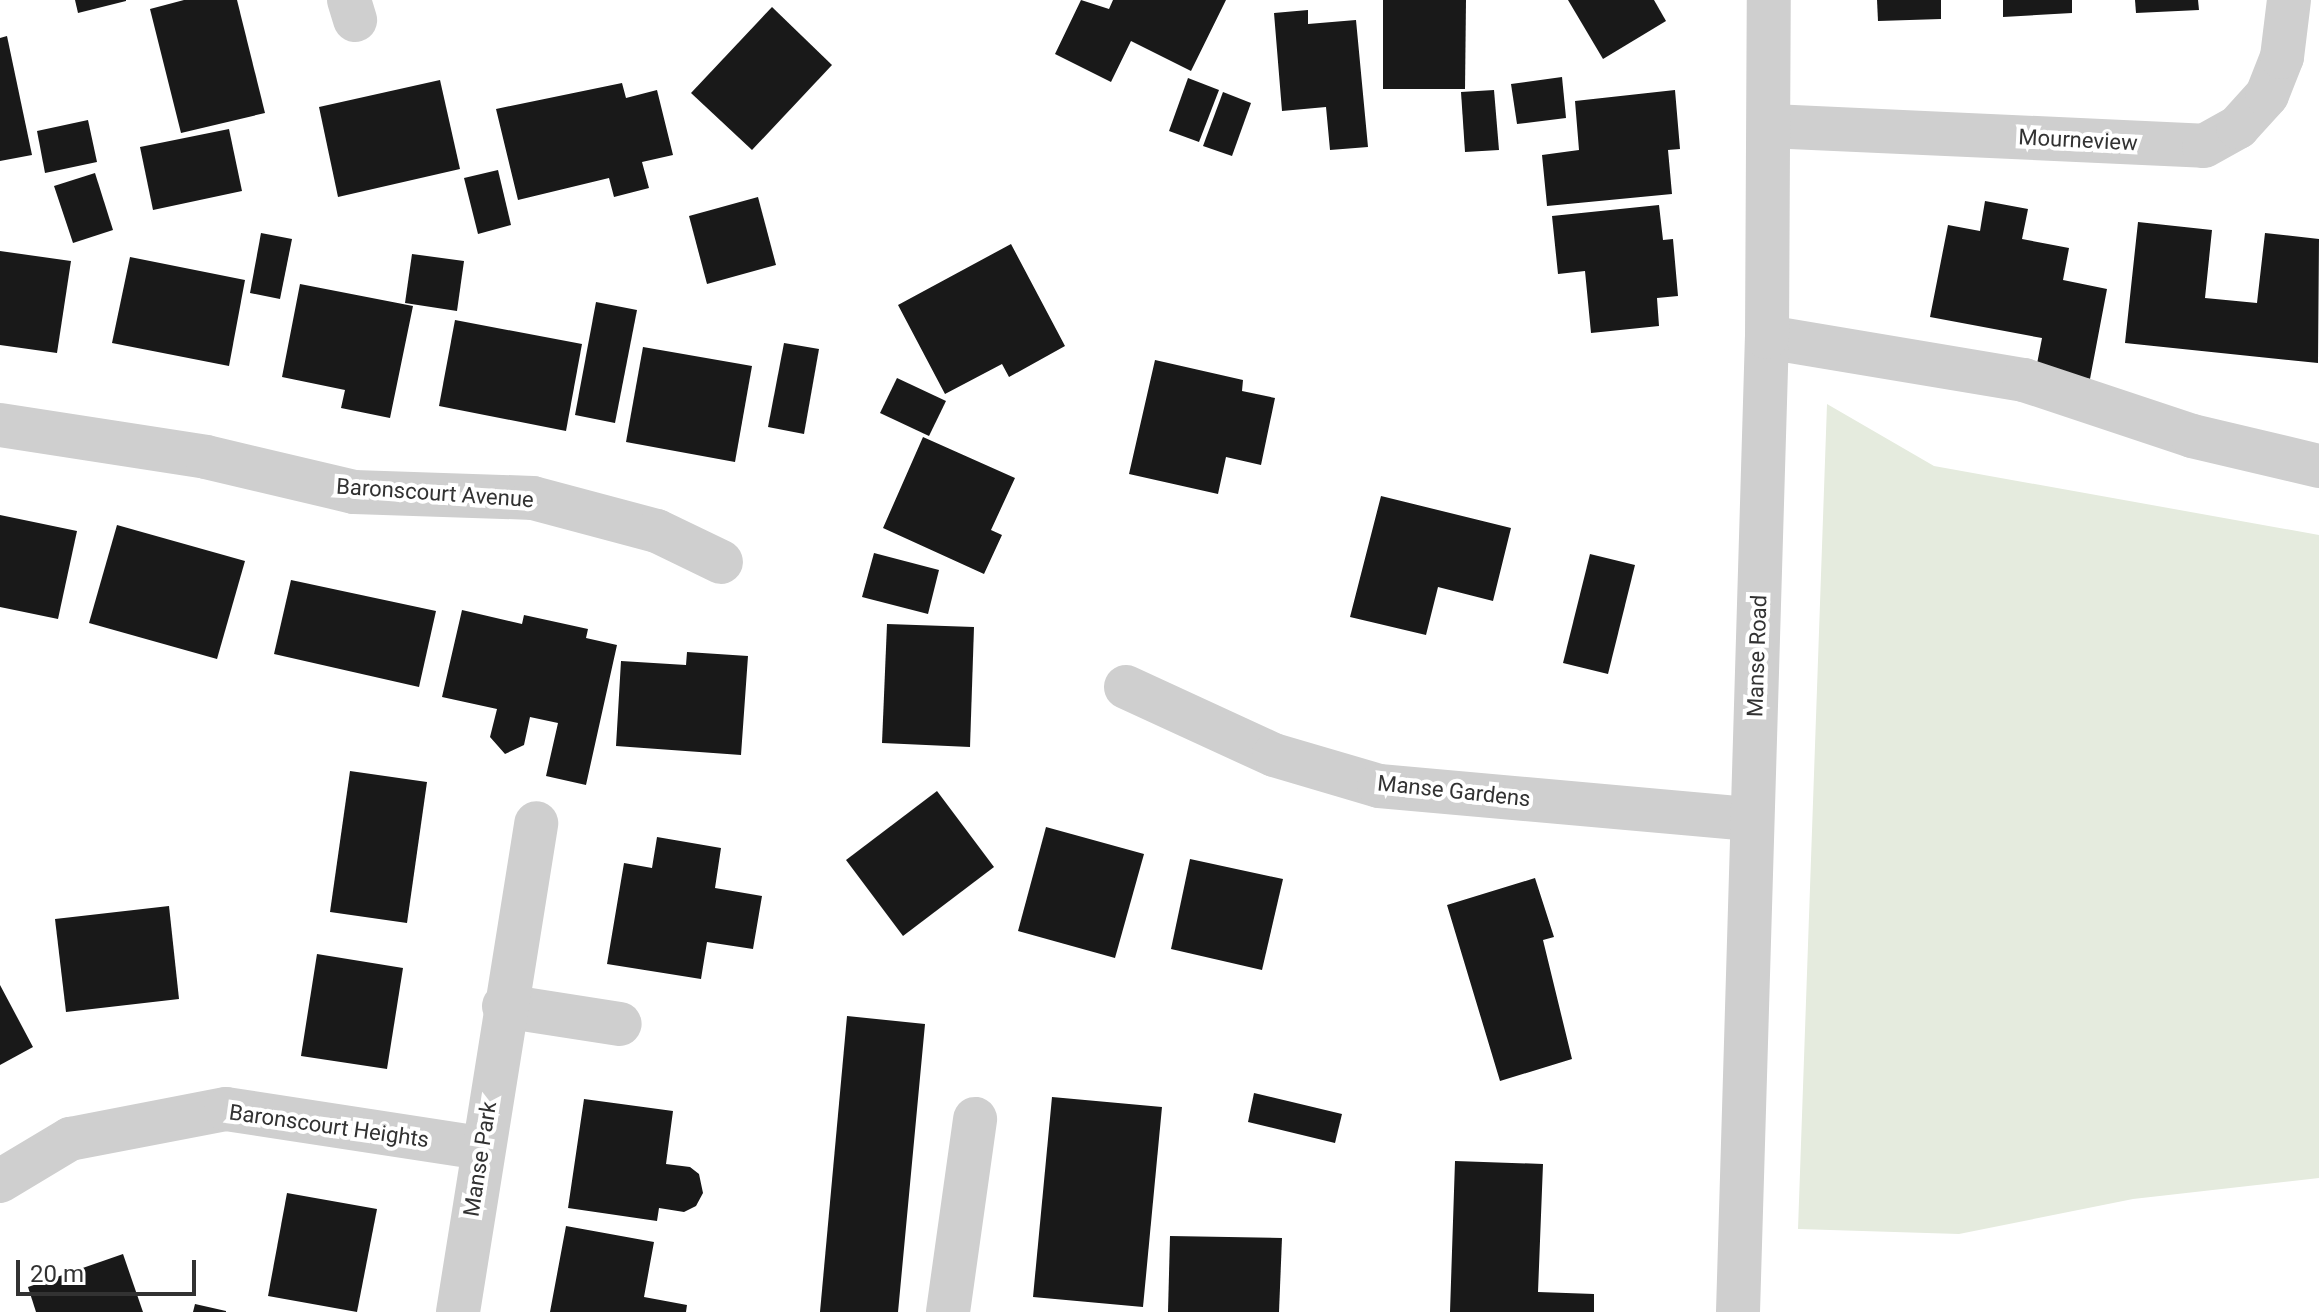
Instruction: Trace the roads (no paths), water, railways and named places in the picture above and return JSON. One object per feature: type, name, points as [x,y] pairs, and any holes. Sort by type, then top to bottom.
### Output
[{"type":"street","name":"Manse Road","points":[[1738,1312],[1767,337],[1769,0]]},
{"type":"street","name":"Mourneview","points":[[1770,126],[2204,146],[2238,127],[2267,95],[2282,57],[2289,0]]},
{"type":"street","points":[[1767,337],[2024,380],[2192,436],[2319,466]]},
{"type":"street","name":"Baronscourt Avenue","points":[[0,425],[206,457],[354,492],[533,498],[657,531],[721,562]]},
{"type":"street","name":"Manse Gardens","points":[[1126,687],[1274,755],[1379,786],[1751,819]]},
{"type":"street","name":"Manse Park","points":[[458,1312],[480,1148],[536,823]]},
{"type":"street","points":[[504,1006],[620,1024]]},
{"type":"street","name":"Baronscourt Heights","points":[[0,1181],[70,1139],[226,1109],[480,1148]]},
{"type":"street","points":[[948,1312],[975,1119]]}]
